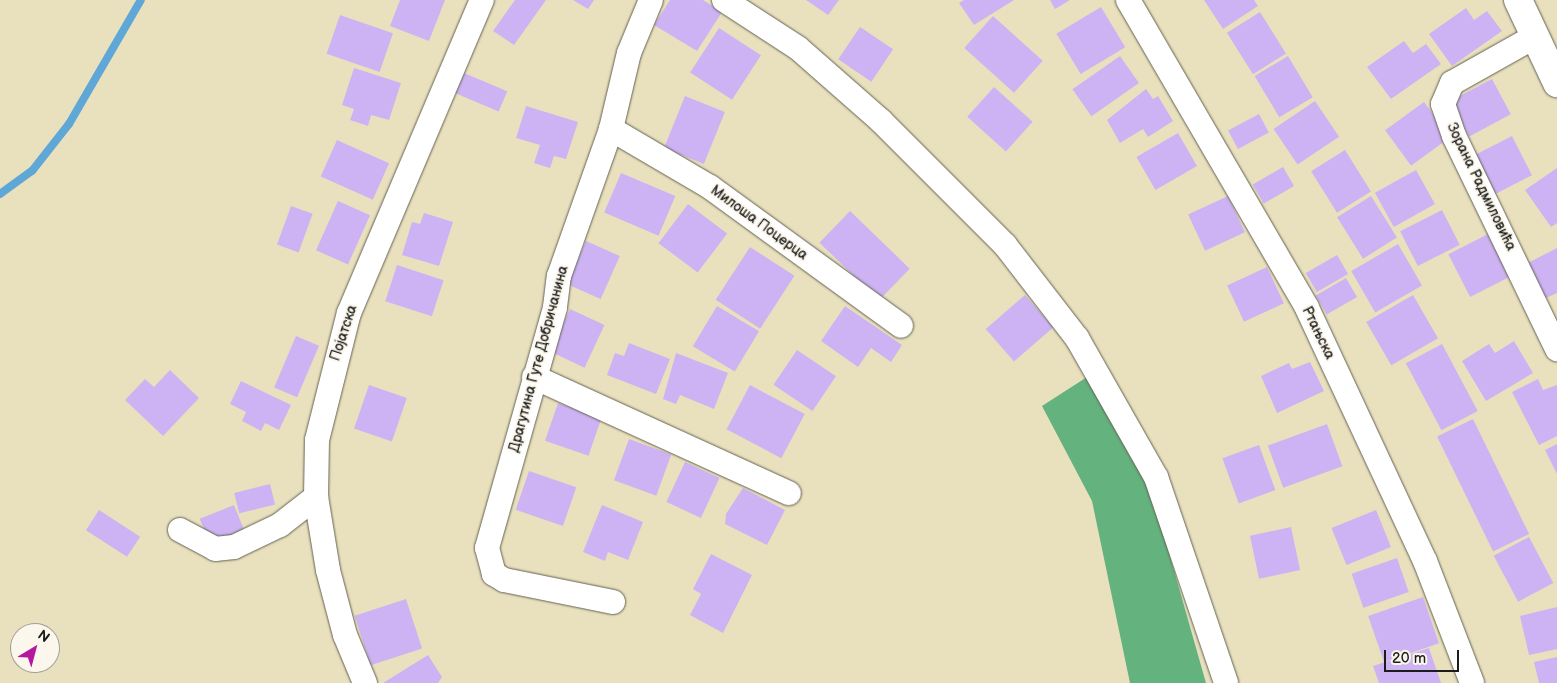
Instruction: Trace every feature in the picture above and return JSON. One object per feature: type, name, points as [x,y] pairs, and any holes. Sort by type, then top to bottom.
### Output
[{"type":"street","name":"Појатска","points":[[365,683],[345,635],[328,570],[316,497],[317,440],[349,313],[482,0]]},
{"type":"street","name":"Драгутина Гуте Добричанина","points":[[613,602],[504,580],[494,574],[489,563],[487,548],[560,276],[611,129],[629,53],[651,0]]},
{"type":"street","points":[[724,0],[798,48],[880,121],[1005,245],[1077,338],[1156,477],[1226,683]]},
{"type":"street","name":"Ртањска","points":[[1128,0],[1307,308],[1424,561],[1472,683]]},
{"type":"street","points":[[1518,0],[1557,83]]},
{"type":"street","name":"Зорана Радмиловића","points":[[1534,37],[1452,83],[1443,104],[1454,136],[1557,350]]},
{"type":"street","name":"Милоша Поцерца","points":[[611,129],[710,187],[901,326]]},
{"type":"street","points":[[534,377],[789,493]]},
{"type":"street","points":[[180,530],[215,549],[234,547],[280,525],[316,497]]},
{"type":"green space","points":[[1087,377],[1148,479],[1206,683],[1130,683],[1092,501],[1042,406]]},
{"type":"building","points":[[400,0],[445,0],[429,41],[390,26]]},
{"type":"building","points":[[515,0],[546,0],[514,45],[493,31]]},
{"type":"building","points":[[573,0],[594,0],[588,9]]},
{"type":"building","points":[[670,0],[703,0],[722,12],[697,51],[654,25]]},
{"type":"building","points":[[806,0],[839,0],[828,15]]},
{"type":"building","points":[[964,0],[1014,0],[974,25],[959,3]]},
{"type":"building","points":[[1050,0],[1070,0],[1055,9]]},
{"type":"building","points":[[1204,0],[1254,0],[1258,6],[1223,29]]},
{"type":"building","points":[[1101,7],[1125,47],[1081,74],[1056,34]]},
{"type":"building","points":[[1466,8],[1474,20],[1487,11],[1502,31],[1452,66],[1429,34]]},
{"type":"building","points":[[1260,12],[1286,54],[1253,74],[1227,33]]},
{"type":"building","points":[[340,15],[393,33],[380,72],[327,54]]},
{"type":"building","points":[[993,16],[1043,61],[1014,93],[964,48]]},
{"type":"building","points":[[860,27],[893,49],[871,82],[838,59]]},
{"type":"building","points":[[719,28],[761,55],[732,100],[690,72]]},
{"type":"building","points":[[1404,41],[1413,53],[1426,44],[1441,64],[1391,99],[1367,67]]},
{"type":"building","points":[[1120,56],[1139,83],[1091,116],[1072,89]]},
{"type":"building","points":[[1288,56],[1313,97],[1279,117],[1255,76]]},
{"type":"building","points":[[354,68],[401,83],[389,120],[371,115],[368,126],[350,120],[354,109],[342,105]]},
{"type":"building","points":[[464,73],[507,91],[499,112],[455,93]]},
{"type":"building","points":[[1492,79],[1511,114],[1469,136],[1451,101]]},
{"type":"building","points":[[994,87],[1033,122],[1006,152],[967,117]]},
{"type":"building","points":[[1146,89],[1153,99],[1158,96],[1173,121],[1148,137],[1143,129],[1120,143],[1107,120]]},
{"type":"building","points":[[685,96],[725,112],[704,164],[664,148]]},
{"type":"building","points":[[1315,101],[1339,137],[1298,165],[1274,129]]},
{"type":"building","points":[[1424,102],[1450,138],[1411,166],[1385,130]]},
{"type":"building","points":[[526,106],[578,122],[566,159],[554,156],[550,168],[534,163],[540,145],[516,138]]},
{"type":"building","points":[[1259,114],[1269,133],[1238,149],[1228,130]]},
{"type":"building","points":[[1178,133],[1197,166],[1155,190],[1136,157]]},
{"type":"building","points":[[1512,136],[1532,175],[1492,196],[1472,156]]},
{"type":"building","points":[[337,140],[389,163],[373,200],[321,177]]},
{"type":"building","points":[[1345,150],[1371,192],[1337,213],[1311,171]]},
{"type":"building","points":[[1283,167],[1294,186],[1264,204],[1253,184]]},
{"type":"building","points":[[1557,168],[1557,223],[1551,227],[1525,190]]},
{"type":"building","points":[[1416,170],[1435,204],[1394,227],[1375,193]]},
{"type":"building","points":[[621,173],[675,196],[659,236],[604,213]]},
{"type":"building","points":[[1228,196],[1245,232],[1205,251],[1188,215]]},
{"type":"building","points":[[1371,196],[1397,238],[1363,259],[1337,217]]},
{"type":"building","points":[[338,201],[370,215],[348,265],[316,250]]},
{"type":"building","points":[[688,204],[727,233],[698,273],[659,243]]},
{"type":"building","points":[[291,206],[313,214],[299,252],[277,245]]},
{"type":"building","points":[[1442,210],[1460,245],[1418,266],[1400,231]]},
{"type":"building","points":[[850,211],[910,269],[879,300],[819,243]]},
{"type":"building","points":[[424,213],[453,222],[439,266],[402,255],[412,222],[420,224]]},
{"type":"building","points":[[1492,232],[1514,275],[1470,297],[1448,254]]},
{"type":"building","points":[[586,241],[620,256],[601,299],[567,284]]},
{"type":"building","points":[[1398,244],[1422,286],[1375,313],[1351,271]]},
{"type":"building","points":[[750,247],[794,276],[760,329],[716,300]]},
{"type":"building","points":[[1557,248],[1557,293],[1544,299],[1526,264]]},
{"type":"building","points":[[1337,255],[1348,274],[1317,292],[1306,273]]},
{"type":"building","points":[[397,265],[444,280],[432,316],[385,301]]},
{"type":"building","points":[[1267,267],[1284,303],[1244,322],[1227,286]]},
{"type":"building","points":[[1346,278],[1357,297],[1327,315],[1316,296]]},
{"type":"building","points":[[1025,295],[1053,327],[1014,362],[986,329]]},
{"type":"building","points":[[1413,295],[1438,338],[1391,365],[1366,322]]},
{"type":"building","points":[[717,306],[759,331],[735,372],[693,346]]},
{"type":"building","points":[[845,306],[902,345],[891,362],[871,348],[858,367],[821,341]]},
{"type":"building","points":[[570,309],[604,325],[585,368],[550,352]]},
{"type":"building","points":[[296,336],[319,346],[297,397],[274,388]]},
{"type":"building","points":[[1514,341],[1533,373],[1486,401],[1462,361],[1489,344],[1495,353]]},
{"type":"building","points":[[629,343],[670,359],[656,394],[607,375],[615,353],[624,356]]},
{"type":"building","points":[[1442,344],[1478,411],[1441,430],[1406,363]]},
{"type":"building","points":[[797,350],[836,376],[812,411],[774,385]]},
{"type":"building","points":[[676,353],[728,373],[714,409],[680,395],[676,404],[663,399]]},
{"type":"building","points":[[1310,362],[1324,391],[1277,413],[1261,376],[1289,363],[1292,369]]},
{"type":"building","points":[[170,370],[199,398],[163,436],[125,400],[145,379],[154,387]]},
{"type":"building","points":[[1538,379],[1543,390],[1557,385],[1557,436],[1539,445],[1512,392]]},
{"type":"building","points":[[241,381],[291,405],[279,430],[265,423],[261,431],[242,421],[246,412],[230,404]]},
{"type":"building","points":[[369,385],[407,398],[392,442],[354,428]]},
{"type":"building","points":[[750,385],[805,414],[781,458],[727,429]]},
{"type":"building","points":[[558,403],[601,418],[588,456],[545,441]]},
{"type":"building","points":[[1473,419],[1529,534],[1493,552],[1437,437]]},
{"type":"building","points":[[1327,424],[1342,466],[1283,488],[1268,446]]},
{"type":"building","points":[[629,439],[671,454],[656,496],[614,480]]},
{"type":"building","points":[[1557,444],[1557,474],[1545,450]]},
{"type":"building","points":[[1259,445],[1275,490],[1239,503],[1222,458]]},
{"type":"building","points":[[685,462],[719,478],[701,518],[666,502]]},
{"type":"building","points":[[529,471],[576,487],[563,526],[516,510]]},
{"type":"building","points":[[270,484],[275,504],[239,513],[234,493]]},
{"type":"building","points":[[743,488],[785,510],[767,545],[725,524],[726,514]]},
{"type":"building","points":[[234,505],[244,530],[210,544],[200,519]]},
{"type":"building","points":[[602,505],[643,522],[628,560],[608,552],[605,561],[583,552]]},
{"type":"building","points":[[99,510],[140,537],[127,557],[86,530]]},
{"type":"building","points":[[1376,510],[1391,547],[1346,565],[1331,528]]},
{"type":"building","points":[[1291,527],[1300,570],[1259,579],[1250,536]]},
{"type":"building","points":[[1529,537],[1553,583],[1518,602],[1494,556]]},
{"type":"building","points":[[711,554],[752,575],[723,633],[690,615],[701,594],[693,589]]},
{"type":"building","points":[[1397,558],[1409,592],[1363,608],[1352,574]]},
{"type":"building","points":[[1423,597],[1439,643],[1384,662],[1368,616]]},
{"type":"building","points":[[406,599],[422,648],[371,665],[355,616]]},
{"type":"building","points":[[1557,607],[1557,649],[1529,655],[1520,616]]},
{"type":"building","points":[[1429,648],[1441,683],[1379,683],[1373,666]]},
{"type":"building","points":[[428,655],[442,677],[438,683],[383,683]]},
{"type":"building","points":[[1557,657],[1557,683],[1539,683],[1534,662]]},
{"type":"waterway","points":[[0,194],[32,171],[69,124],[141,0]]}]
